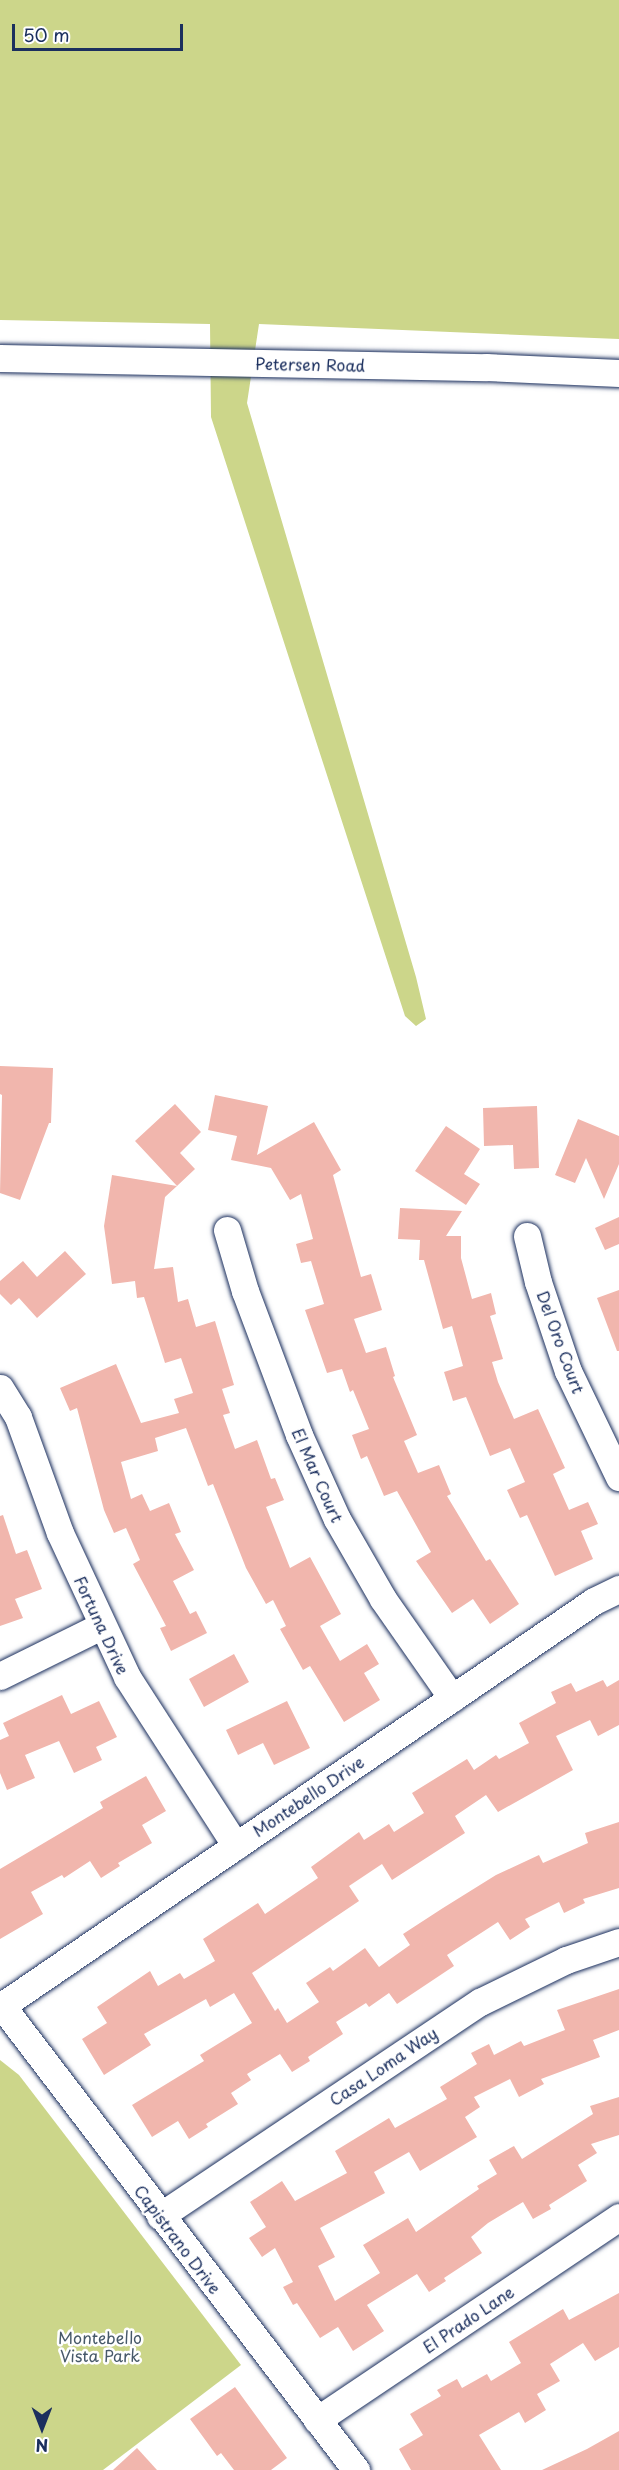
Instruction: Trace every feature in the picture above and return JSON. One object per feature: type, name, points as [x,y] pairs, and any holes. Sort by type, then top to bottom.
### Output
[{"type":"street","name":"Petersen Road","points":[[0,358],[486,367],[619,373]]},
{"type":"street","name":"El Mar Court","points":[[227,1230],[245,1291],[299,1435],[337,1519],[384,1599],[452,1698]]},
{"type":"street","name":"Del Oro Court","points":[[527,1236],[538,1282],[568,1371],[619,1477]]},
{"type":"street","name":"Fortuna Drive","points":[[0,1388],[18,1417],[60,1533],[101,1626],[127,1677],[236,1846]]},
{"type":"street","name":"Montebello Drive","points":[[1,2006],[594,1601],[619,1589]]},
{"type":"street","points":[[0,1676],[101,1626]]},
{"type":"street","name":"Casa Loma Way","points":[[160,2216],[480,2002],[566,1960],[619,1942]]},
{"type":"street","name":"Capistrano Drive","points":[[1,2006],[356,2470]]},
{"type":"street","name":"El Prado Lane","points":[[317,2420],[619,2217]]},
{"type":"green space","points":[[0,0],[619,0],[619,339],[259,324],[247,403],[416,977],[426,1019],[416,1026],[405,1016],[211,417],[210,324],[0,320]]},
{"type":"green space","name":"Montebello Vista Park","points":[[0,2060],[19,2075],[241,2365],[103,2470],[0,2470]]},
{"type":"building","points":[[0,1066],[53,1068],[51,1123],[49,1123],[20,1200],[0,1193],[2,1095],[0,1094]]},
{"type":"building","points":[[215,1095],[268,1106],[257,1155],[314,1122],[341,1170],[333,1175],[361,1277],[371,1274],[382,1310],[354,1319],[366,1353],[386,1347],[395,1376],[393,1377],[417,1435],[404,1441],[418,1473],[439,1465],[451,1494],[447,1496],[486,1561],[490,1559],[519,1604],[490,1624],[473,1599],[452,1613],[416,1561],[431,1552],[397,1491],[384,1496],[367,1456],[361,1459],[352,1435],[369,1429],[353,1390],[350,1392],[342,1369],[327,1373],[305,1310],[324,1304],[311,1261],[301,1263],[296,1244],[313,1239],[301,1194],[290,1200],[271,1168],[231,1160],[237,1136],[208,1130]]},
{"type":"building","points":[[175,1104],[201,1132],[180,1153],[195,1169],[177,1186],[135,1141]]},
{"type":"building","points":[[537,1106],[539,1168],[514,1169],[513,1145],[484,1146],[483,1108]]},
{"type":"building","points":[[578,1119],[619,1136],[619,1164],[604,1199],[586,1158],[575,1183],[555,1175]]},
{"type":"building","points":[[446,1126],[480,1149],[464,1174],[480,1184],[466,1205],[415,1171]]},
{"type":"building","points":[[112,1175],[177,1186],[165,1197],[154,1269],[173,1267],[178,1302],[188,1299],[196,1327],[215,1321],[234,1385],[222,1389],[230,1413],[223,1415],[235,1449],[257,1440],[271,1479],[275,1478],[284,1500],[266,1507],[290,1568],[310,1557],[341,1614],[320,1626],[340,1661],[367,1644],[379,1664],[364,1673],[380,1700],[344,1722],[310,1666],[303,1670],[280,1629],[286,1626],[273,1600],[266,1604],[246,1568],[213,1484],[208,1486],[186,1428],[155,1438],[158,1451],[121,1462],[131,1499],[142,1494],[150,1511],[169,1503],[181,1532],[175,1534],[194,1570],[173,1581],[190,1614],[196,1611],[207,1633],[171,1651],[160,1628],[166,1626],[133,1564],[140,1560],[126,1528],[114,1533],[104,1510],[77,1408],[70,1411],[60,1388],[116,1364],[141,1423],[179,1413],[174,1399],[193,1393],[181,1358],[165,1363],[144,1297],[137,1298],[135,1281],[112,1284],[104,1226]]},
{"type":"building","points":[[400,1208],[462,1211],[446,1236],[461,1236],[461,1258],[472,1299],[491,1293],[496,1314],[490,1316],[503,1359],[492,1362],[498,1382],[514,1419],[538,1409],[565,1468],[553,1474],[569,1510],[588,1502],[598,1524],[581,1531],[593,1559],[555,1576],[527,1515],[520,1518],[507,1490],[525,1482],[510,1448],[490,1456],[466,1397],[453,1401],[444,1372],[463,1366],[452,1326],[443,1329],[424,1260],[419,1260],[420,1240],[398,1239]]},
{"type":"building","points":[[619,1217],[619,1244],[605,1250],[595,1228]]},
{"type":"building","points":[[65,1251],[86,1274],[37,1318],[19,1298],[11,1305],[0,1294],[0,1281],[23,1261],[37,1277]]},
{"type":"building","points":[[619,1290],[619,1351],[617,1351],[597,1298]]},
{"type":"building","points":[[3,1515],[16,1554],[27,1550],[42,1589],[15,1599],[23,1618],[0,1626],[0,1516]]},
{"type":"building","points":[[234,1654],[249,1682],[204,1707],[189,1679]]},
{"type":"building","points":[[603,1680],[607,1687],[619,1680],[619,1725],[598,1736],[590,1720],[556,1736],[573,1770],[498,1812],[486,1795],[455,1816],[465,1833],[392,1880],[382,1864],[349,1886],[359,1901],[252,1973],[275,2011],[278,2008],[287,2023],[319,2002],[306,1983],[330,1967],[333,1971],[365,1948],[379,1967],[410,1945],[403,1934],[496,1875],[539,1855],[543,1863],[588,1843],[585,1833],[619,1822],[619,1888],[583,1899],[585,1903],[564,1913],[559,1902],[525,1919],[530,1927],[510,1940],[498,1922],[447,1955],[454,1966],[397,2004],[389,1993],[369,2007],[366,2003],[336,2022],[343,2034],[308,2057],[310,2061],[292,2072],[280,2054],[247,2074],[251,2080],[231,2093],[238,2104],[206,2124],[208,2127],[189,2139],[178,2121],[152,2137],[132,2105],[204,2061],[200,2055],[252,2023],[234,1993],[210,2007],[206,1999],[144,2034],[151,2045],[104,2075],[82,2039],[107,2023],[97,2007],[150,1971],[158,1986],[180,1973],[184,1979],[215,1961],[203,1939],[258,1903],[265,1914],[318,1878],[311,1867],[359,1832],[364,1840],[389,1824],[394,1832],[424,1813],[412,1793],[467,1759],[474,1770],[496,1755],[499,1759],[529,1743],[519,1723],[556,1703],[551,1692],[571,1683],[576,1692]]},
{"type":"building","points":[[62,1695],[71,1714],[99,1701],[117,1737],[96,1747],[102,1760],[74,1773],[59,1741],[25,1755],[35,1778],[7,1790],[0,1773],[0,1740],[9,1736],[3,1723]]},
{"type":"building","points":[[287,1701],[310,1748],[274,1765],[263,1743],[238,1755],[226,1730]]},
{"type":"building","points":[[146,1776],[166,1811],[142,1825],[152,1843],[118,1863],[120,1866],[101,1878],[90,1861],[64,1878],[62,1875],[31,1892],[43,1914],[0,1939],[0,1869],[103,1808],[100,1802]]},
{"type":"building","points":[[619,1989],[619,2030],[593,2040],[600,2057],[541,2079],[544,2084],[519,2097],[510,2079],[474,2097],[480,2107],[465,2117],[477,2137],[420,2171],[409,2152],[374,2172],[385,2193],[320,2228],[335,2257],[318,2266],[335,2301],[380,2273],[363,2245],[408,2218],[416,2232],[479,2189],[477,2186],[497,2174],[489,2160],[514,2146],[522,2159],[593,2114],[590,2106],[619,2097],[619,2135],[591,2144],[597,2153],[578,2165],[587,2181],[549,2205],[551,2209],[533,2219],[523,2202],[488,2223],[471,2237],[482,2253],[444,2278],[446,2281],[429,2292],[417,2274],[367,2305],[384,2331],[353,2351],[338,2327],[320,2338],[297,2303],[293,2305],[283,2287],[293,2282],[275,2248],[262,2257],[249,2238],[266,2227],[250,2202],[282,2181],[295,2201],[347,2173],[335,2151],[389,2118],[395,2128],[447,2099],[440,2087],[477,2064],[471,2053],[489,2044],[494,2055],[521,2041],[524,2046],[565,2030],[557,2010]]},
{"type":"building","points":[[619,2293],[619,2347],[595,2361],[583,2343],[550,2364],[560,2381],[537,2394],[546,2410],[525,2423],[519,2412],[479,2435],[501,2470],[411,2470],[399,2449],[423,2435],[410,2414],[441,2396],[437,2390],[457,2379],[462,2388],[487,2374],[491,2381],[521,2363],[509,2342],[563,2309],[569,2320]]},
{"type":"building","points":[[235,2387],[287,2458],[271,2470],[234,2470],[221,2453],[217,2456],[190,2419]]},
{"type":"building","points":[[619,2431],[619,2470],[542,2470],[587,2449]]},
{"type":"building","points":[[137,2448],[157,2470],[113,2470]]}]
